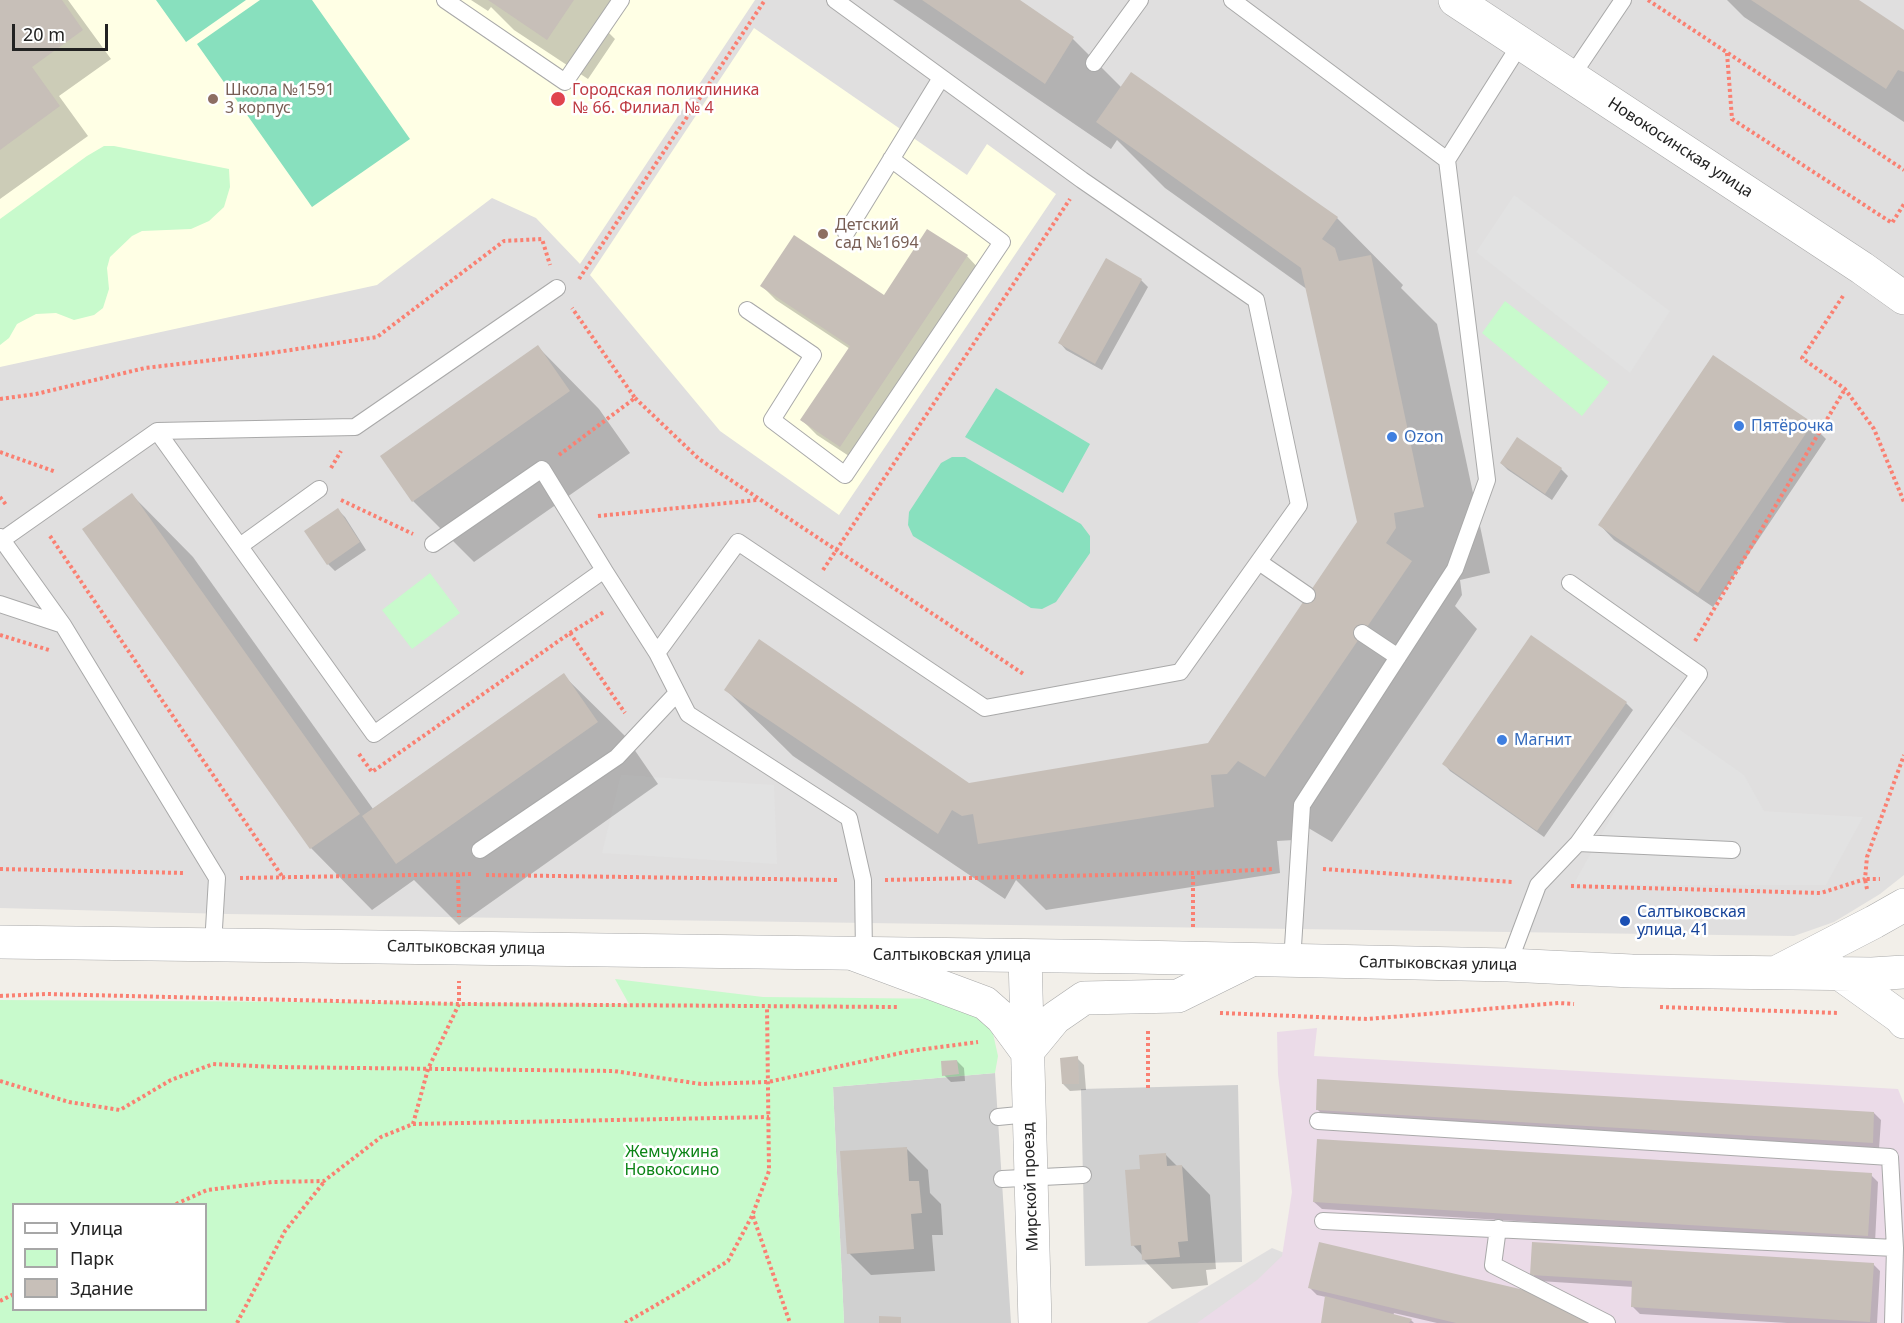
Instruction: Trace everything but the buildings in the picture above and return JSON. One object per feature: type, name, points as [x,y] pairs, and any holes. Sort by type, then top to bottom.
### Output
[{"type":"street","name":"Новокосинская улица","points":[[1455,0],[1904,298]]},
{"type":"street","points":[[1862,268],[1904,286]]},
{"type":"street","points":[[1862,268],[1904,318]]},
{"type":"street","points":[[1775,973],[1904,905]]},
{"type":"street","name":"Салтыковская улица","points":[[2,943],[1025,956],[1508,965],[1632,971],[1839,974],[1904,972]]},
{"type":"street","points":[[859,954],[985,1003],[1002,1018],[1028,1052],[1055,1018],[1084,998],[1178,996],[1249,961]]},
{"type":"street","name":"Мирской проезд","points":[[1025,956],[1028,1052],[1013,1115],[1017,1179],[1035,1323]]},
{"type":"street","points":[[1839,974],[1904,1022]]},
{"type":"lane","points":[[446,0],[566,82],[621,0]]},
{"type":"lane","points":[[657,653],[738,542],[985,708],[1180,672],[1299,505],[1256,300],[1082,180],[835,0]]},
{"type":"lane","points":[[1094,63],[1140,0]]},
{"type":"lane","points":[[1233,0],[1447,160]]},
{"type":"lane","points":[[1571,77],[1623,0]]},
{"type":"lane","points":[[1292,962],[1302,805],[1455,569],[1487,480],[1447,160],[1521,43]]},
{"type":"lane","points":[[846,233],[941,78]]},
{"type":"lane","points":[[747,310],[813,355],[772,420],[845,476],[1002,242],[891,159]]},
{"type":"lane","points":[[213,945],[218,878],[63,625],[1,538],[157,431],[356,427],[561,294]]},
{"type":"lane","points":[[157,431],[374,734],[604,570]]},
{"type":"lane","points":[[433,544],[542,469],[657,653],[688,714],[849,818],[863,880],[859,954]]},
{"type":"lane","points":[[240,546],[319,489]]},
{"type":"lane","points":[[1259,562],[1307,595]]},
{"type":"lane","points":[[1508,965],[1538,885],[1578,843],[1699,674],[1570,583]]},
{"type":"lane","points":[[0,604],[63,625]]},
{"type":"lane","points":[[1362,633],[1398,657]]},
{"type":"lane","points":[[480,850],[616,757],[677,693]]},
{"type":"lane","points":[[1578,843],[1732,850]]},
{"type":"lane","points":[[1318,1122],[1890,1157],[1895,1248],[1893,1323]]},
{"type":"lane","points":[[1017,1179],[1083,1175]]},
{"type":"lane","points":[[1323,1221],[1895,1248]]},
{"type":"lane","points":[[1498,1228],[1493,1265],[1607,1323]]},
{"type":"path","points":[[765,0],[561,294],[636,398],[699,459],[1056,695]]},
{"type":"path","points":[[1648,0],[1904,170]]},
{"type":"path","points":[[1727,53],[1732,119],[1892,223],[1904,204]]},
{"type":"path","points":[[809,591],[1082,180]]},
{"type":"path","points":[[0,399],[36,394],[145,368],[264,354],[377,337],[504,241],[542,239]]},
{"type":"path","points":[[1843,296],[1802,358],[1845,389],[1874,429],[1904,502]]},
{"type":"path","points":[[542,469],[636,398]]},
{"type":"path","points":[[356,427],[319,489],[433,544]]},
{"type":"path","points":[[0,452],[85,482]]},
{"type":"path","points":[[572,518],[758,500]]},
{"type":"path","points":[[36,516],[284,879]]},
{"type":"path","points":[[358,753],[372,772],[570,633],[622,600]]},
{"type":"path","points":[[552,607],[639,734]]},
{"type":"path","points":[[0,869],[284,879],[458,874],[863,880],[1193,873],[1298,867],[1538,885],[1821,893],[1865,879],[1867,857],[1904,755]]},
{"type":"path","points":[[1193,873],[1193,931]]},
{"type":"path","points":[[458,874],[459,921]]},
{"type":"path","points":[[413,1124],[428,1069],[459,1004],[459,976]]},
{"type":"path","points":[[0,996],[46,994],[459,1004],[908,1007]]},
{"type":"path","points":[[1212,1013],[1367,1019],[1559,1003],[1583,1004]]},
{"type":"path","points":[[625,1323],[728,1261],[752,1216],[769,1172],[767,1007]]},
{"type":"path","points":[[1653,1007],[1839,1013]]},
{"type":"path","points":[[1148,1020],[1148,1088]]},
{"type":"path","points":[[0,1081],[69,1102],[120,1110],[171,1080],[213,1064],[614,1071],[701,1084],[768,1082],[910,1051],[981,1041]]},
{"type":"path","points":[[237,1323],[285,1231],[324,1181],[352,1157],[381,1137],[413,1124],[769,1117]]},
{"type":"path","points":[[178,1203],[207,1190],[272,1182],[324,1181]]},
{"type":"path","points":[[752,1216],[790,1323]]},
{"type":"shaded area","points":[[0,0],[1904,0],[1904,875],[1880,894],[1834,922],[1794,936],[227,914],[0,908]]},
{"type":"shaded area","name":"Школа №1591 3 корпус","points":[[0,0],[755,0],[580,264],[536,218],[492,198],[377,285],[0,367]]},
{"type":"shaded area","name":"Детский сад №1694","points":[[754,28],[967,175],[987,144],[1056,194],[839,515],[720,431],[590,275]]},
{"type":"shaded area","points":[[1514,195],[1670,311],[1630,373],[1476,252]]},
{"type":"shaded area","points":[[1666,720],[1744,775],[1764,811],[1863,817],[1826,885],[1573,885]]},
{"type":"shaded area","points":[[621,775],[774,785],[777,864],[602,853]]},
{"type":"shaded area","points":[[1317,1028],[1314,1056],[1898,1089],[1904,1104],[1904,1323],[1197,1323],[1257,1280],[1282,1256],[1292,1192],[1278,1074],[1277,1032]]},
{"type":"shaded area","points":[[995,1073],[1011,1323],[844,1323],[833,1087]]},
{"type":"shaded area","points":[[1238,1085],[1242,1262],[1085,1266],[1081,1089]]},
{"type":"shaded area","points":[[1272,1248],[1460,1323],[1147,1323]]},
{"type":"green space","points":[[156,0],[246,0],[186,42]]},
{"type":"green space","points":[[260,0],[312,0],[410,139],[312,207],[197,44]]},
{"type":"green space","points":[[104,146],[114,146],[229,169],[230,187],[224,207],[209,221],[191,229],[142,231],[132,236],[110,257],[107,268],[109,289],[103,308],[94,315],[74,320],[56,313],[36,314],[17,324],[9,338],[0,345],[0,219]]},
{"type":"green space","points":[[1505,301],[1609,382],[1582,416],[1482,333]]},
{"type":"green space","points":[[996,388],[1090,444],[1063,493],[965,437]]},
{"type":"green space","points":[[952,457],[965,457],[1081,524],[1090,536],[1090,553],[1056,602],[1042,609],[1031,608],[913,536],[908,525],[909,512],[941,463]]},
{"type":"green space","points":[[430,573],[460,613],[412,649],[382,610]]},
{"type":"green space","name":"Жемчужина Новокосино","points":[[615,979],[763,997],[956,999],[990,1020],[998,1056],[995,1073],[833,1087],[844,1323],[0,1323],[0,1000],[629,1004]]},
{"type":"place","name":"Школа №1591 3 корпус","points":[[213,99]]},
{"type":"place","name":"Городская поликлиника № 66. Филиал № 4","points":[[558,99]]},
{"type":"place","name":"Детский сад №1694","points":[[823,234]]},
{"type":"place","name":"Пятёрочка","points":[[1739,426]]},
{"type":"place","name":"Ozon","points":[[1392,437]]},
{"type":"place","name":"Магнит","points":[[1502,740]]},
{"type":"place","name":"Салтыковская улица, 41","points":[[1625,921]]}]
